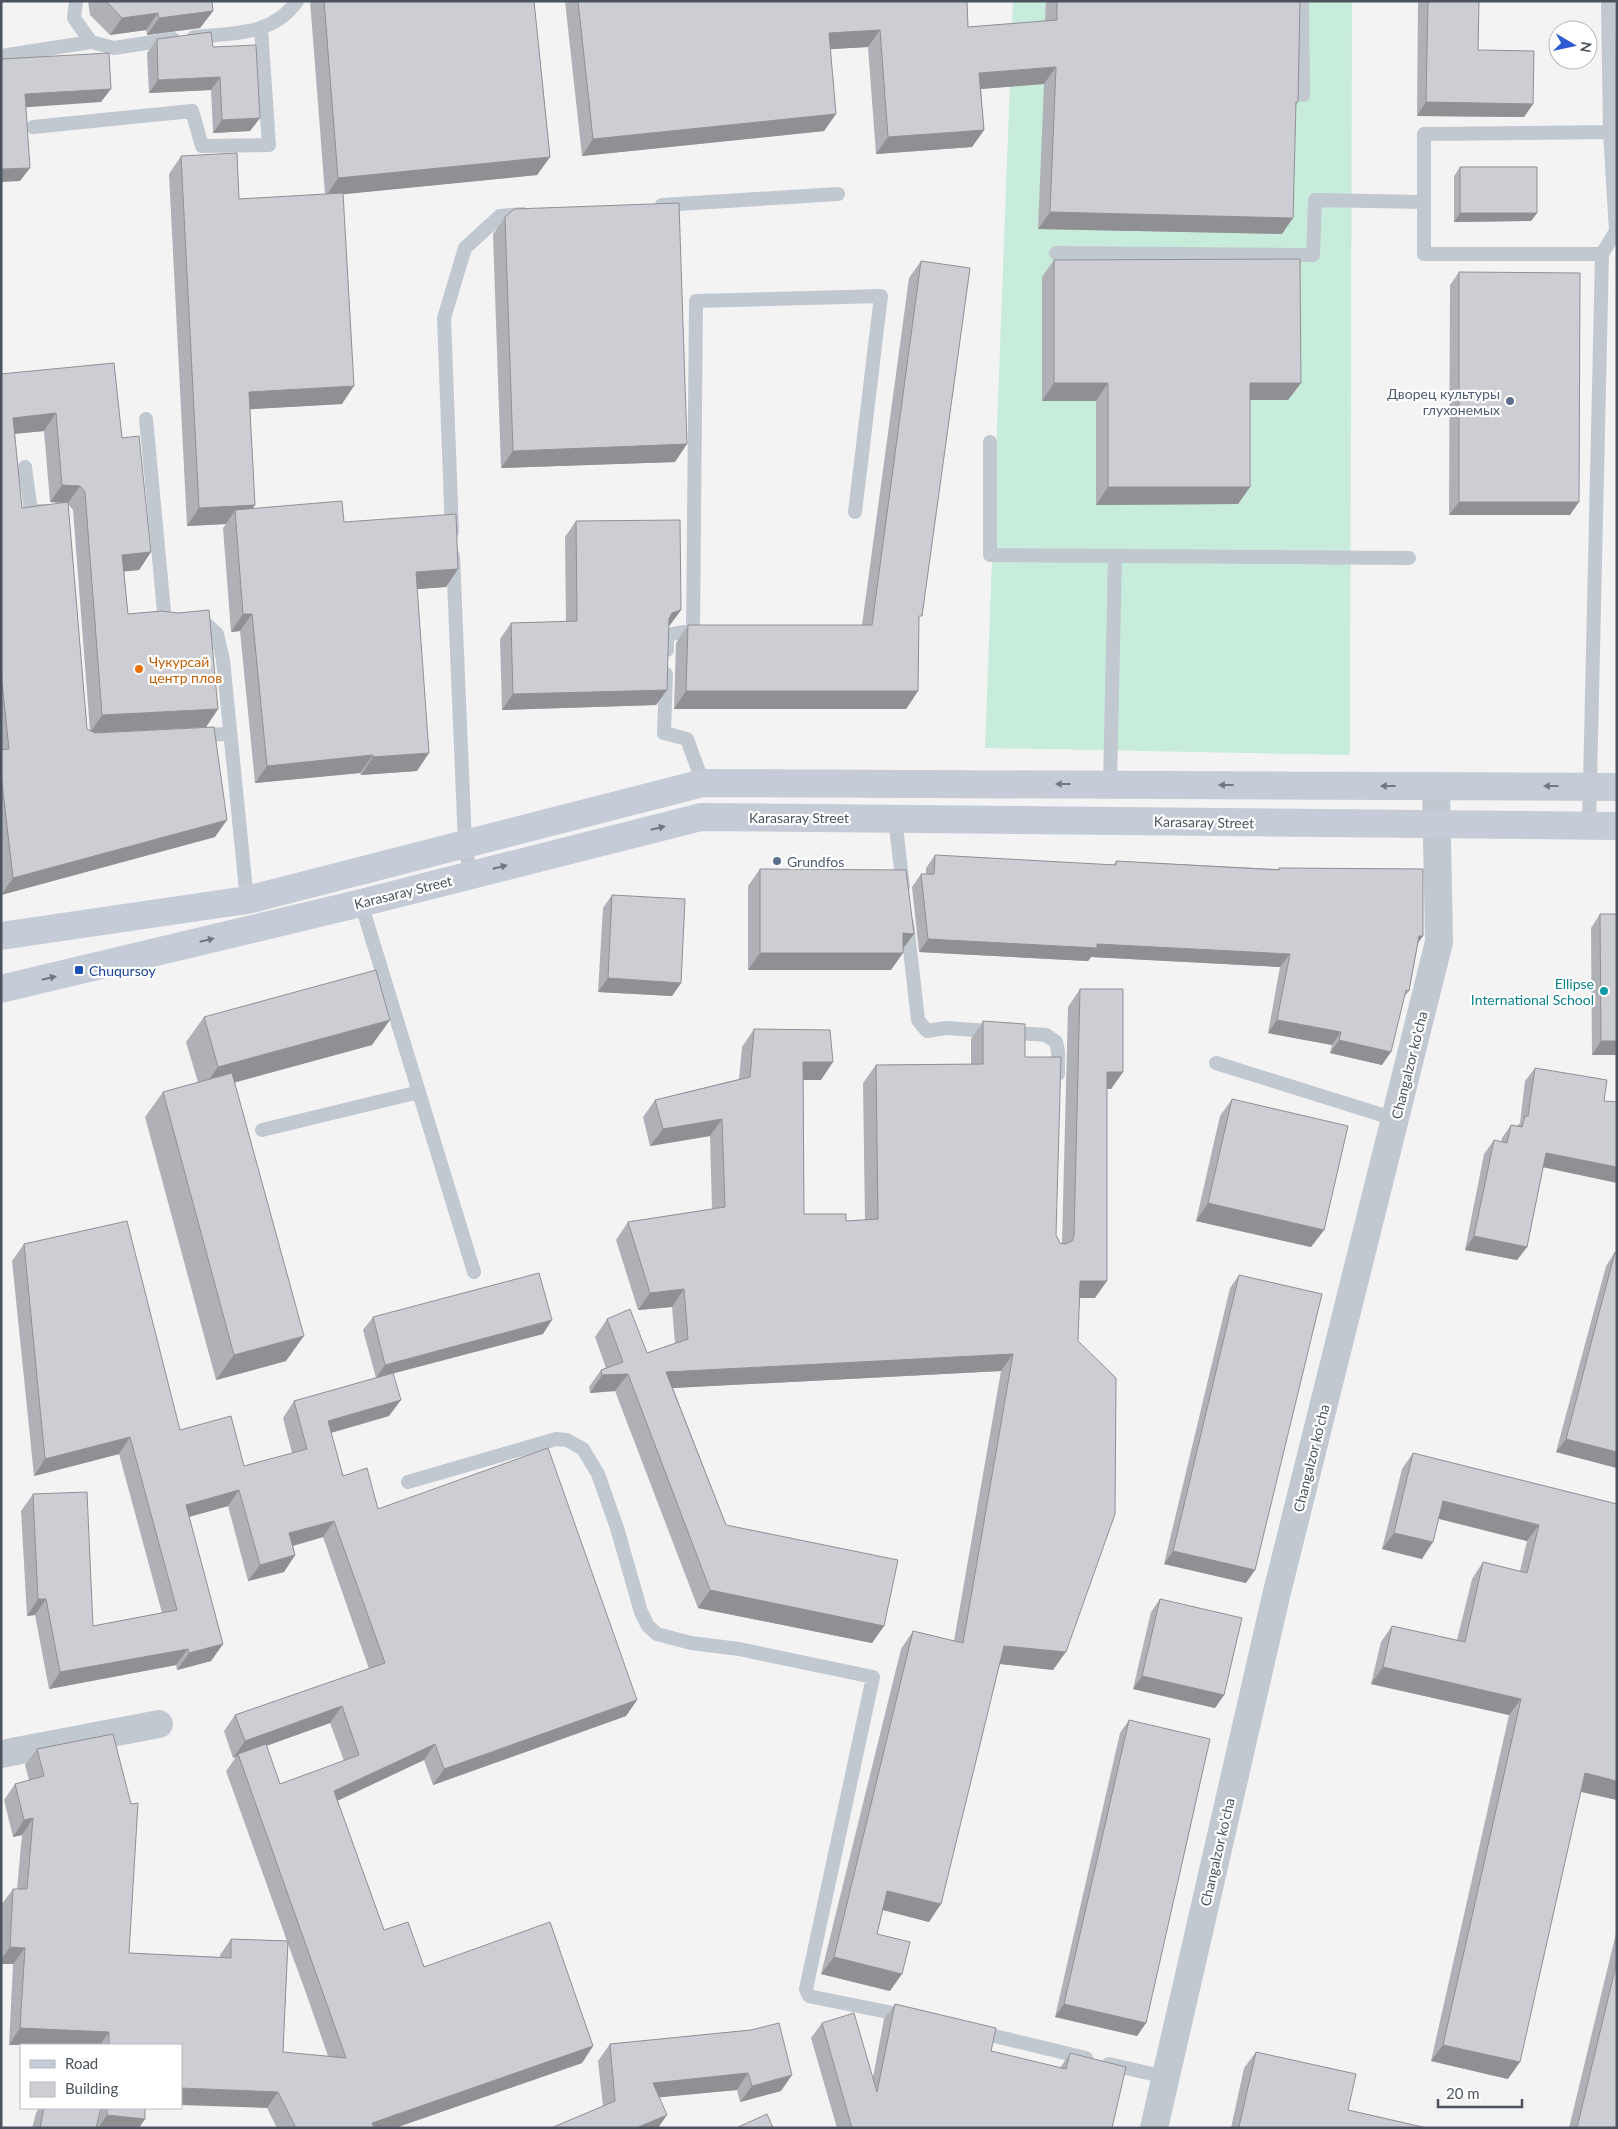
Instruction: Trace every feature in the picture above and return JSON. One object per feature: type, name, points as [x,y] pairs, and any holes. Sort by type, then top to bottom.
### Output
[{"type":"main road","points":[[1,936],[247,900],[703,783],[1617,787]]},
{"type":"main road","name":"Karasaray Street","points":[[1,989],[361,903],[701,817],[1617,826]]},
{"type":"street","name":"Changalzor ko'cha","points":[[1154,2128],[1276,1596],[1439,942],[1436,786]]},
{"type":"street","points":[[1,1754],[159,1724]]},
{"type":"lane","points":[[76,1],[74,18],[91,42]]},
{"type":"lane","points":[[1,56],[91,42],[114,48],[261,29],[288,14],[296,1]]},
{"type":"lane","points":[[1302,1],[1303,94]]},
{"type":"lane","points":[[1590,826],[1602,254],[1617,232],[1610,132],[1608,1]]},
{"type":"lane","points":[[33,127],[192,111],[202,146],[269,145],[261,29]]},
{"type":"lane","points":[[1602,254],[1424,254],[1424,134],[1610,132]]},
{"type":"lane","points":[[649,206],[838,194]]},
{"type":"lane","points":[[1056,253],[1313,255],[1315,200],[1424,202]]},
{"type":"lane","points":[[470,874],[465,844],[444,318],[464,248],[500,216],[539,213]]},
{"type":"lane","points":[[703,783],[686,739],[664,733],[667,635],[693,630],[696,301],[881,296],[855,512]]},
{"type":"lane","points":[[146,419],[160,621],[200,618],[217,634],[223,660],[247,900]]},
{"type":"lane","points":[[990,442],[990,555],[1409,558]]},
{"type":"lane","points":[[26,467],[31,511],[56,511]]},
{"type":"lane","points":[[1110,785],[1115,556]]},
{"type":"lane","points":[[183,736],[230,734]]},
{"type":"lane","points":[[895,818],[918,1020],[927,1031],[946,1028],[1046,1035],[1056,1042],[1058,1051],[1057,1089]]},
{"type":"lane","points":[[361,903],[474,1272]]},
{"type":"lane","points":[[1216,1064],[1395,1119]]},
{"type":"lane","points":[[262,1130],[419,1092]]},
{"type":"lane","points":[[408,1482],[556,1439],[576,1443],[583,1449],[598,1474],[617,1528],[641,1612],[648,1626],[657,1634],[691,1643],[739,1649],[873,1677],[806,1989],[809,1996],[814,1998],[921,2019]]},
{"type":"lane","points":[[960,2028],[1165,2077]]},
{"type":"green space","points":[[1013,1],[1352,1],[1350,755],[985,748]]},
{"type":"building","points":[[106,1],[212,1],[213,11],[159,18],[158,13],[122,18]]},
{"type":"building","points":[[324,1],[534,1],[550,157],[338,178]]},
{"type":"building","points":[[578,1],[967,1],[968,27],[1057,20],[1057,1],[1300,1],[1293,218],[1050,212],[1056,67],[979,73],[984,130],[888,137],[880,30],[829,33],[836,114],[593,139]]},
{"type":"building","points":[[1428,1],[1479,1],[1478,50],[1534,51],[1533,104],[1426,102]]},
{"type":"building","points":[[211,32],[213,47],[256,45],[260,118],[222,120],[220,77],[158,80],[157,39]]},
{"type":"building","points":[[109,53],[111,89],[25,94],[30,168],[1,169],[1,59]]},
{"type":"building","points":[[237,153],[239,199],[343,193],[354,386],[249,392],[255,505],[199,508],[181,156]]},
{"type":"building","points":[[1460,167],[1537,167],[1537,213],[1460,213]]},
{"type":"building","points":[[679,203],[687,444],[513,451],[505,217],[514,209]]},
{"type":"building","points":[[1300,259],[1301,383],[1250,383],[1250,487],[1108,487],[1108,383],[1054,383],[1054,260]]},
{"type":"building","points":[[921,261],[970,268],[922,616],[919,616],[918,691],[686,691],[688,625],[872,625]]},
{"type":"building","points":[[1459,272],[1580,273],[1579,502],[1459,502]]},
{"type":"building","points":[[114,363],[122,438],[139,436],[151,552],[122,555],[128,614],[209,610],[218,709],[102,715],[85,492],[80,486],[62,485],[56,413],[13,418],[22,508],[68,502],[87,729],[95,733],[214,727],[227,820],[13,878],[1,774],[1,750],[9,749],[1,673],[1,374]]},
{"type":"building","points":[[342,501],[344,522],[456,514],[458,569],[416,572],[429,753],[373,757],[373,755],[267,766],[252,614],[243,614],[235,510]]},
{"type":"building","points":[[680,520],[681,610],[672,613],[669,619],[667,690],[513,694],[511,623],[577,621],[576,521]]},
{"type":"building","points":[[935,855],[1116,865],[1116,861],[1279,870],[1279,868],[1423,869],[1423,936],[1419,936],[1409,991],[1406,990],[1391,1052],[1339,1040],[1341,1032],[1277,1020],[1290,954],[1097,944],[1097,948],[928,939],[921,874],[934,874]]},
{"type":"building","points":[[760,869],[906,870],[914,934],[903,933],[903,953],[760,953]]},
{"type":"building","points":[[612,895],[685,899],[681,983],[608,978]]},
{"type":"building","points":[[1600,914],[1617,914],[1617,1041],[1601,1041]]},
{"type":"building","points":[[376,970],[390,1020],[218,1067],[204,1017]]},
{"type":"building","points":[[1080,989],[1123,989],[1123,1072],[1107,1072],[1107,1281],[1080,1281],[1078,1341],[1116,1378],[1115,1514],[1066,1652],[1004,1646],[941,1904],[887,1891],[877,1934],[910,1942],[902,1974],[834,1957],[913,1631],[963,1643],[1013,1354],[666,1372],[726,1525],[898,1560],[884,1626],[710,1590],[628,1374],[602,1375],[601,1370],[623,1362],[607,1319],[630,1309],[647,1353],[688,1339],[684,1289],[650,1293],[628,1222],[725,1207],[722,1119],[663,1129],[655,1100],[750,1077],[754,1029],[830,1030],[833,1062],[803,1062],[804,1214],[846,1214],[846,1221],[878,1219],[876,1065],[983,1064],[983,1021],[1025,1024],[1025,1057],[1061,1057],[1056,1235],[1060,1243],[1065,1244],[1072,1241],[1074,1236]]},
{"type":"building","points":[[1535,1068],[1607,1080],[1604,1101],[1617,1102],[1617,1167],[1546,1153],[1527,1247],[1474,1236],[1494,1140],[1507,1143],[1511,1125],[1522,1127],[1525,1116],[1528,1116]]},
{"type":"building","points":[[232,1073],[304,1336],[234,1355],[163,1092]]},
{"type":"building","points":[[1232,1099],[1348,1126],[1324,1230],[1208,1203]]},
{"type":"building","points":[[127,1221],[180,1430],[231,1416],[244,1466],[307,1449],[294,1401],[393,1373],[401,1400],[328,1421],[343,1476],[367,1468],[378,1509],[548,1448],[637,1700],[444,1769],[435,1744],[334,1791],[384,1930],[408,1922],[424,1967],[550,1922],[593,2046],[372,2123],[374,2128],[296,2128],[278,2092],[182,2088],[182,2044],[109,2044],[109,2032],[20,2028],[25,1948],[10,1947],[13,1889],[27,1889],[33,1818],[24,1820],[15,1784],[44,1776],[37,1749],[113,1734],[131,1804],[138,1803],[129,1953],[231,1958],[231,1939],[288,1941],[283,2052],[346,2058],[238,1754],[266,1744],[280,1784],[359,1755],[342,1706],[245,1741],[235,1715],[385,1663],[334,1521],[289,1533],[295,1555],[260,1565],[239,1490],[186,1505],[223,1644],[189,1653],[188,1649],[60,1672],[46,1599],[38,1599],[33,1494],[87,1492],[93,1626],[177,1610],[130,1437],[45,1459],[24,1244]]},
{"type":"building","points":[[1615,1252],[1617,1253],[1617,1452],[1566,1439]]},
{"type":"building","points":[[539,1273],[552,1320],[385,1365],[373,1317]]},
{"type":"building","points":[[1239,1275],[1322,1294],[1255,1570],[1173,1551]]},
{"type":"building","points":[[1413,1453],[1617,1504],[1617,1781],[1585,1773],[1520,2062],[1443,2045],[1521,1699],[1383,1667],[1392,1626],[1465,1642],[1483,1562],[1527,1573],[1539,1525],[1443,1501],[1433,1542],[1394,1533]]},
{"type":"building","points":[[1160,1599],[1242,1618],[1224,1695],[1142,1676]]},
{"type":"building","points":[[1129,1720],[1210,1739],[1146,2023],[1064,2004]]},
{"type":"building","points":[[1617,1961],[1617,2128],[1577,2128]]},
{"type":"building","points":[[895,2004],[996,2028],[991,2051],[1066,2069],[1070,2053],[1126,2067],[1112,2128],[852,2128],[822,2023],[854,2013],[877,2092]]},
{"type":"building","points":[[779,2023],[792,2075],[752,2086],[748,2073],[653,2083],[667,2115],[636,2128],[551,2128],[615,2101],[610,2044],[751,2030]]},
{"type":"building","points":[[1256,2052],[1356,2074],[1348,2110],[1427,2128],[1239,2127]]},
{"type":"building","points":[[44,2109],[101,2109],[96,2128],[40,2128]]},
{"type":"building","points":[[107,2109],[145,2109],[145,2119],[107,2115]]},
{"type":"building","points":[[767,2114],[773,2128],[736,2128]]},
{"type":"place","name":"Дворец культуры глухонемых","points":[[1510,401]]},
{"type":"place","name":"Чукурсай центр плов","points":[[139,669]]},
{"type":"place","name":"Grundfos","points":[[777,861]]},
{"type":"place","name":"Chuqursoy","points":[[79,970]]},
{"type":"place","name":"Ellipse International School","points":[[1604,991]]}]
